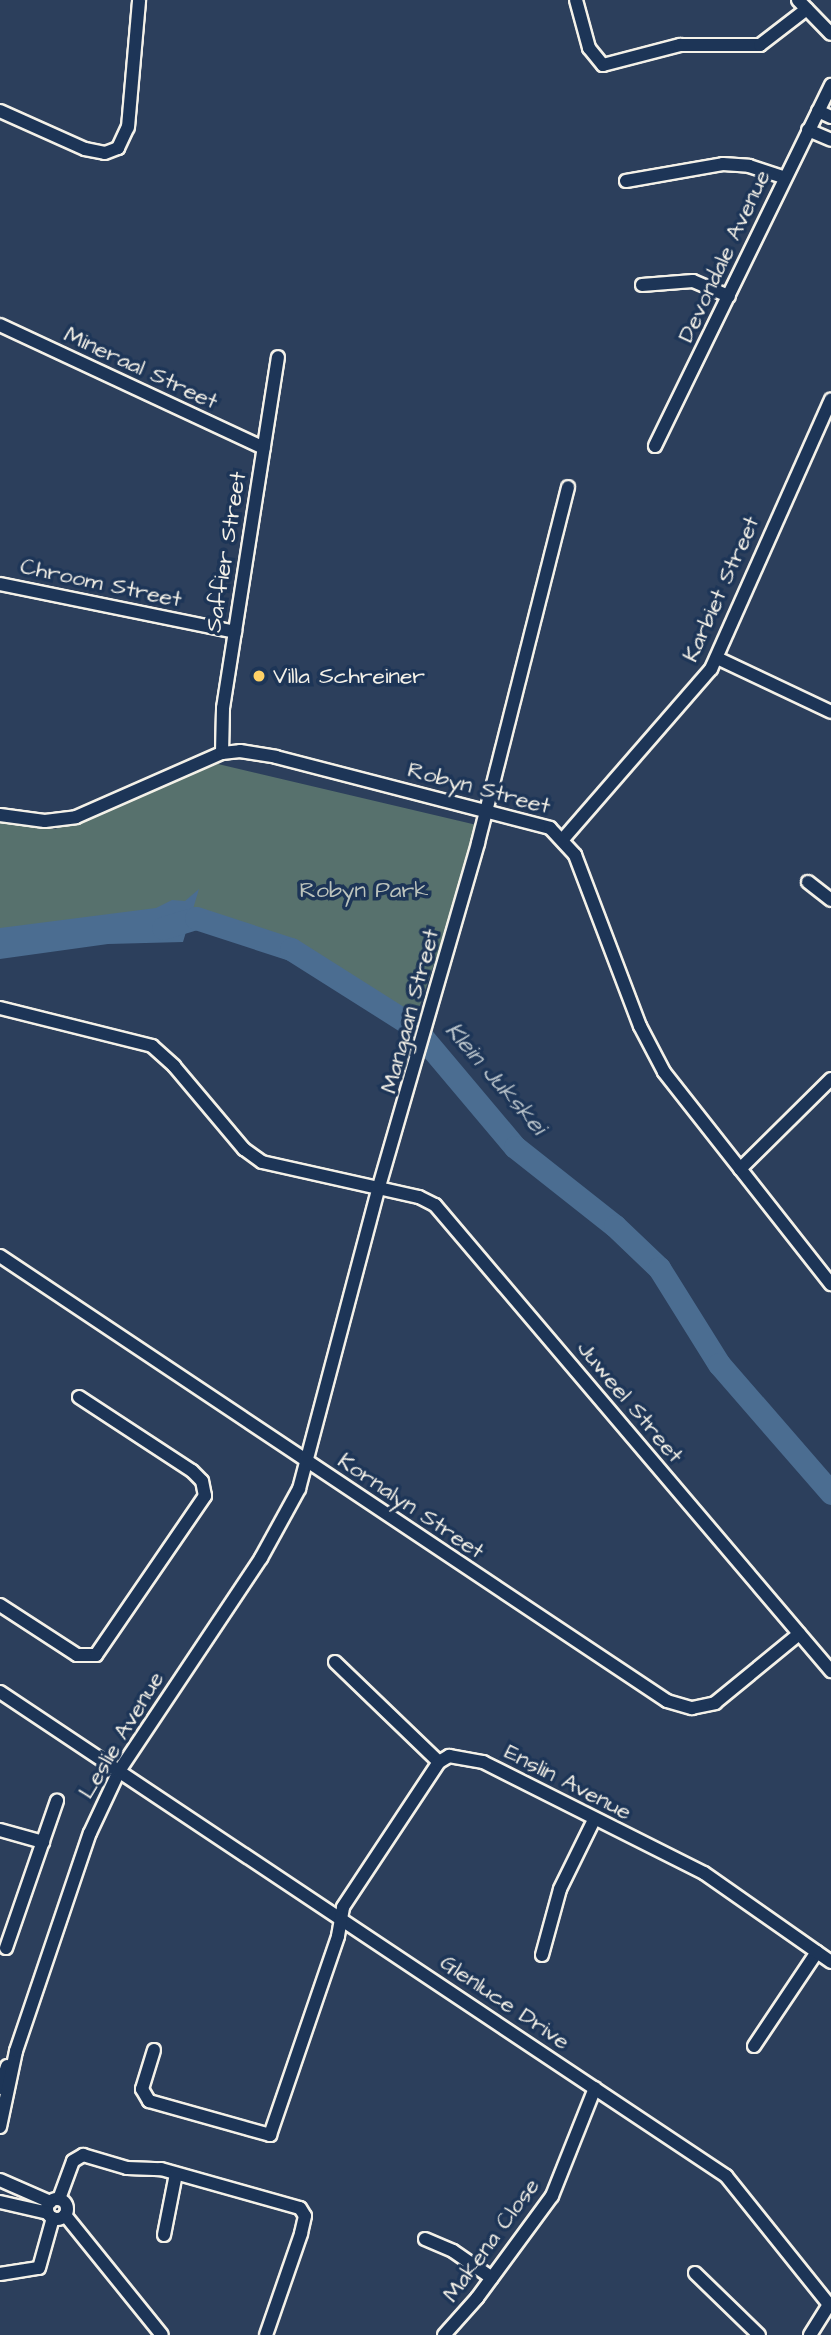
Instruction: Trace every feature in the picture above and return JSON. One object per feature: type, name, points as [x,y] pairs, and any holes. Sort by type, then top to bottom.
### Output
[{"type":"street","points":[[0,111],[97,153],[118,148],[128,127],[139,0]]},
{"type":"street","points":[[576,0],[590,48],[603,65],[680,46],[760,45],[803,5],[831,34]]},
{"type":"street","name":"Devondale Avenue","points":[[655,446],[729,296],[783,177],[831,85]]},
{"type":"street","points":[[818,111],[831,117]]},
{"type":"street","points":[[808,130],[831,141]]},
{"type":"street","points":[[626,181],[723,164],[750,166],[783,177]]},
{"type":"street","points":[[642,285],[693,281],[729,296]]},
{"type":"street","name":"Mineraal Street","points":[[0,325],[264,448]]},
{"type":"street","name":"Saffier Street","points":[[222,753],[221,723],[278,357]]},
{"type":"street","name":"Karbiet Street","points":[[564,838],[717,659],[757,559],[831,400]]},
{"type":"street","name":"Mangaan Street","points":[[308,1463],[378,1190],[402,1118],[486,809],[568,487]]},
{"type":"street","name":"Chroom Street","points":[[0,584],[235,632]]},
{"type":"street","points":[[717,659],[831,712]]},
{"type":"street","name":"Robyn Street","points":[[0,815],[45,821],[76,817],[222,753],[276,757],[541,825],[564,838],[575,855],[652,1050],[740,1169],[831,1284]]},
{"type":"street","points":[[808,882],[831,900]]},
{"type":"street","name":"Juweel Street","points":[[0,1008],[152,1046],[254,1158],[429,1201],[449,1219],[831,1671]]},
{"type":"street","points":[[740,1169],[831,1079]]},
{"type":"street","name":"Kornalyn Street","points":[[0,1256],[308,1463],[676,1704],[697,1707],[719,1700],[799,1634]]},
{"type":"street","points":[[0,1605],[77,1656],[96,1655],[205,1496],[202,1481],[192,1471],[79,1397]]},
{"type":"street","name":"Leslie Avenue","points":[[0,2127],[16,2051],[64,1900],[119,1771],[261,1558],[294,1500],[308,1463]]},
{"type":"street","points":[[154,2050],[142,2089],[149,2101],[267,2137],[345,1904],[439,1762],[335,1662]]},
{"type":"street","name":"Glenluce Drive","points":[[0,1692],[732,2181],[830,2306]]},
{"type":"street","name":"Enslin Avenue","points":[[439,1762],[449,1756],[472,1758],[704,1873],[831,1962]]},
{"type":"street","points":[[6,1948],[57,1801]]},
{"type":"street","points":[[542,1955],[561,1889],[594,1820]]},
{"type":"street","points":[[0,1830],[43,1842]]},
{"type":"street","points":[[754,2046],[817,1952]]},
{"type":"street","name":"Leslie Avenue","points":[[0,2088],[16,2051]]},
{"type":"street","name":"Makena Close","points":[[444,2335],[492,2278],[552,2196],[596,2088]]},
{"type":"street","points":[[0,2274],[39,2268],[66,2175],[79,2156],[176,2174],[273,2199],[304,2213],[266,2335]]},
{"type":"street","points":[[164,2235],[176,2174]]},
{"type":"street","points":[[0,2180],[55,2209],[155,2333]]},
{"type":"street","points":[[0,2202],[55,2209]]},
{"type":"street","points":[[425,2239],[453,2251],[492,2278]]},
{"type":"street","points":[[695,2273],[759,2335]]},
{"type":"street","points":[[810,2335],[830,2306]]},
{"type":"green space","name":"Robyn Park","points":[[218,764],[481,826],[413,1026],[291,949],[196,919],[155,930],[0,942],[0,822],[55,829]]},
{"type":"water","points":[[199,889],[183,942],[108,944],[0,959],[0,928],[156,908],[172,900],[185,901]]},
{"type":"waterway","name":"Klein Jukskei","points":[[163,928],[196,918],[291,949],[413,1026],[515,1147],[615,1226],[659,1268],[719,1364],[831,1493]]},
{"type":"place","name":"Villa Schreiner","points":[[259,676]]}]
